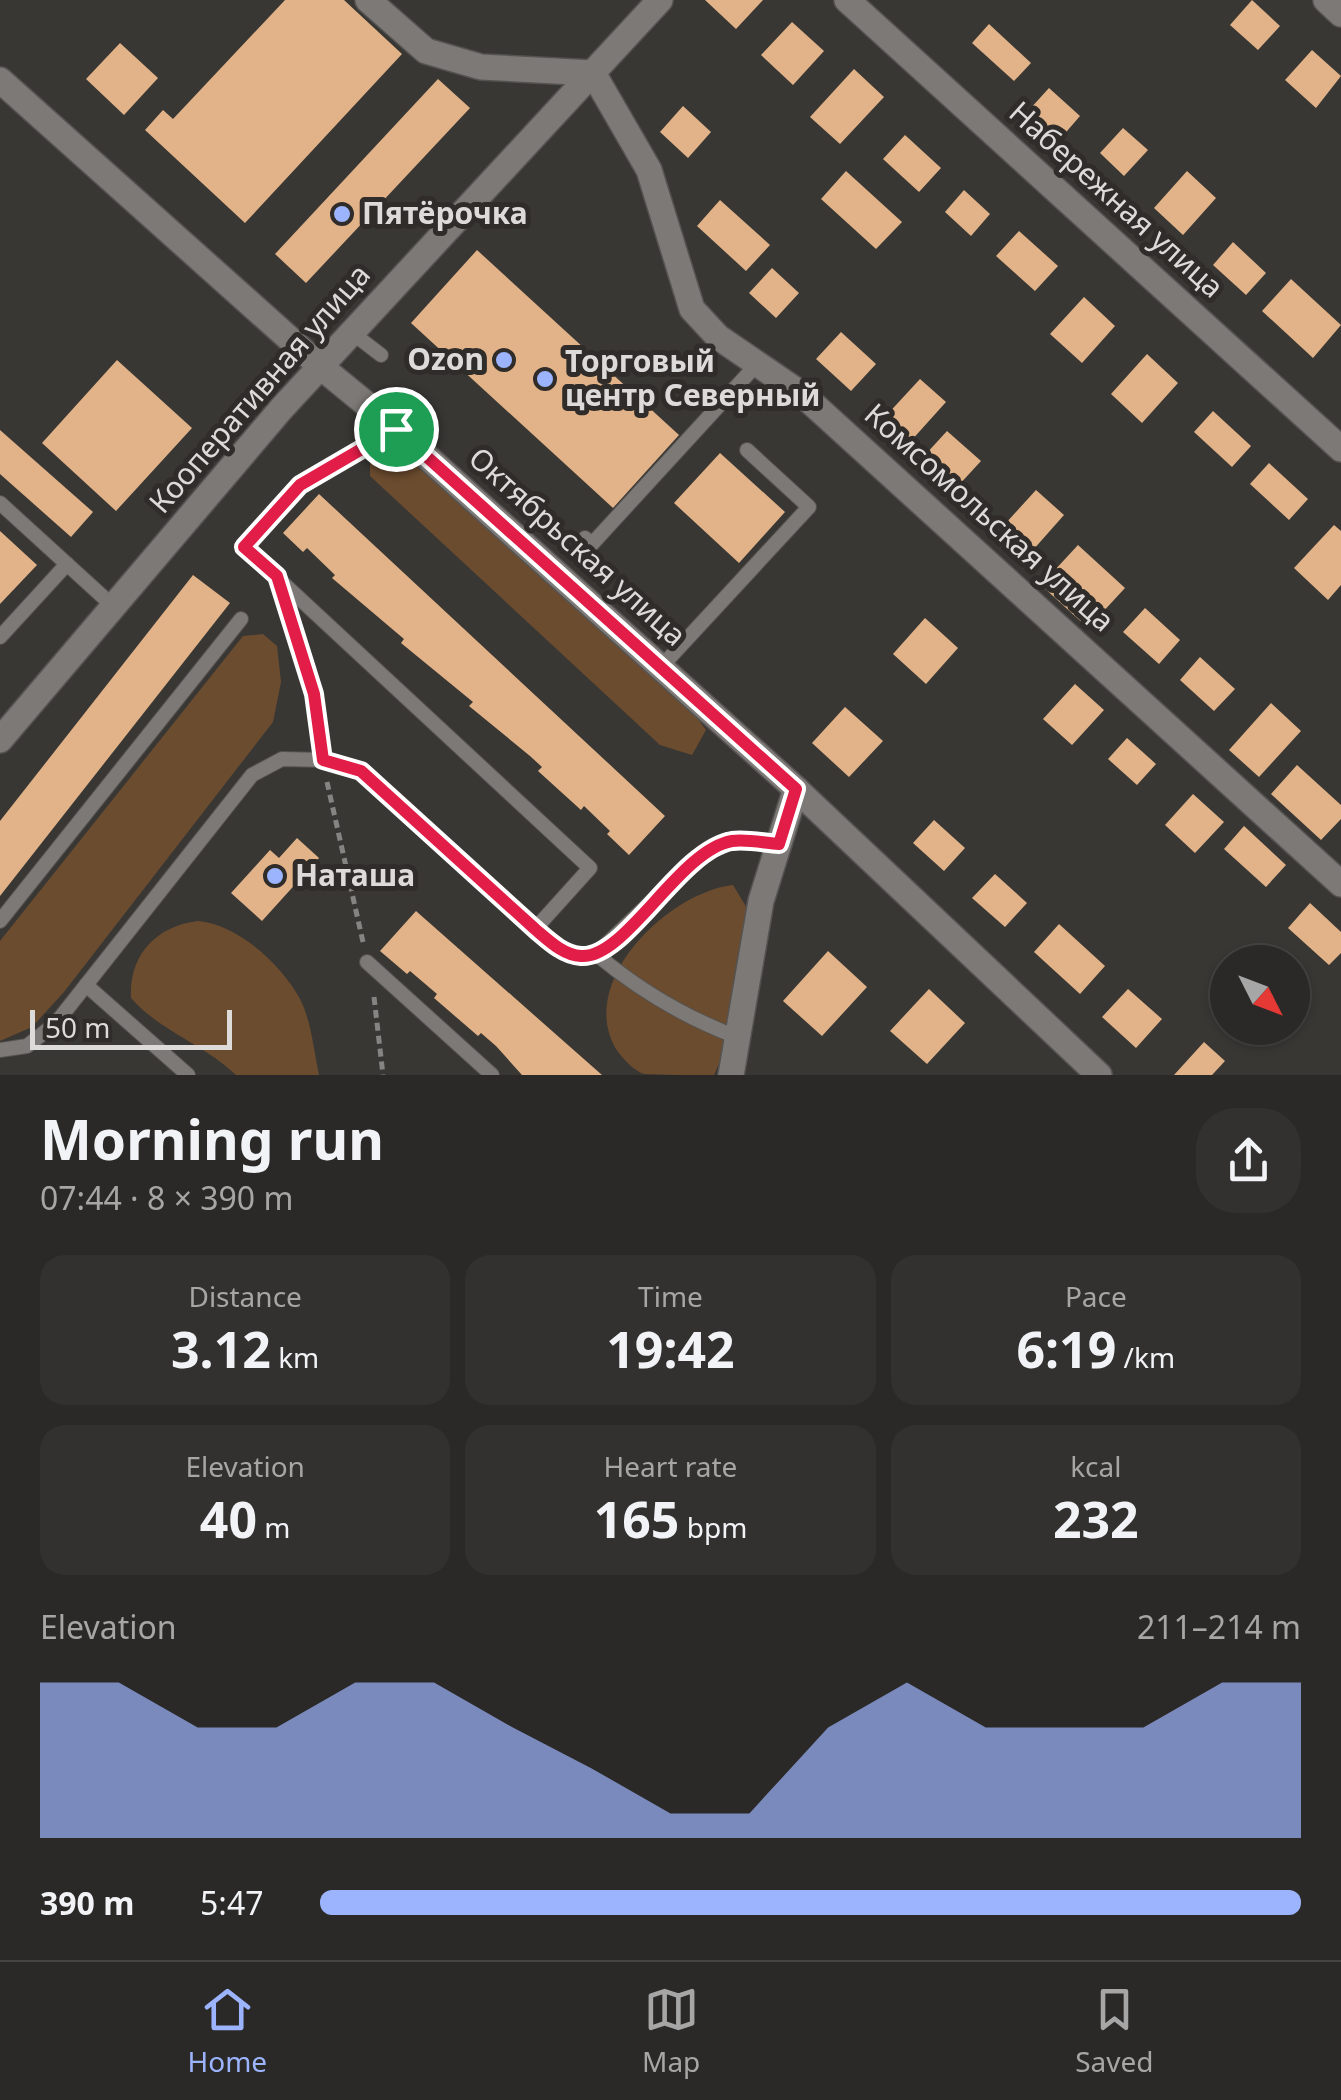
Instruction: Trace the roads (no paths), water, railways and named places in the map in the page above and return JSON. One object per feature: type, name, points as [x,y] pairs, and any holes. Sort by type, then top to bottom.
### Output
[{"type":"street","points":[[368,0],[426,50],[481,67],[593,72]]},
{"type":"street","name":"Кооперативная улица","points":[[0,740],[351,332],[660,0]]},
{"type":"street","name":"Набережная улица","points":[[847,0],[1341,449]]},
{"type":"street","points":[[1326,0],[1341,14]]},
{"type":"street","name":"Комсомольская улица","points":[[593,72],[650,170],[692,309],[718,336],[758,362],[832,421],[1341,884]]},
{"type":"street","name":"Октябрьская улица","points":[[0,80],[662,667],[1099,1075]]},
{"type":"street","points":[[731,1075],[761,901],[796,789]]},
{"type":"lane","points":[[351,332],[381,355]]},
{"type":"lane","points":[[585,538],[592,544],[758,362]]},
{"type":"lane","points":[[396,429],[300,485],[244,547],[590,868],[535,929]]},
{"type":"lane","points":[[662,667],[809,507],[747,450]]},
{"type":"lane","points":[[0,503],[114,606]]},
{"type":"lane","points":[[0,637],[67,564]]},
{"type":"lane","points":[[0,922],[241,619]]},
{"type":"lane","points":[[0,1050],[27,1046],[56,1023],[252,776],[282,759],[323,760],[361,771],[535,929],[561,950],[580,956],[596,954],[627,930],[697,858],[731,841],[779,844]]},
{"type":"lane","points":[[596,954],[636,988],[692,1020],[737,1037]]},
{"type":"lane","points":[[367,962],[492,1075]]},
{"type":"lane","points":[[86,985],[188,1075]]},
{"type":"place","name":"Пятёрочка","points":[[342,214]]},
{"type":"place","name":"Ozon","points":[[504,360]]},
{"type":"place","name":"Торговый центр Северный","points":[[545,379]]},
{"type":"place","name":"Наташа","points":[[275,876]]}]
